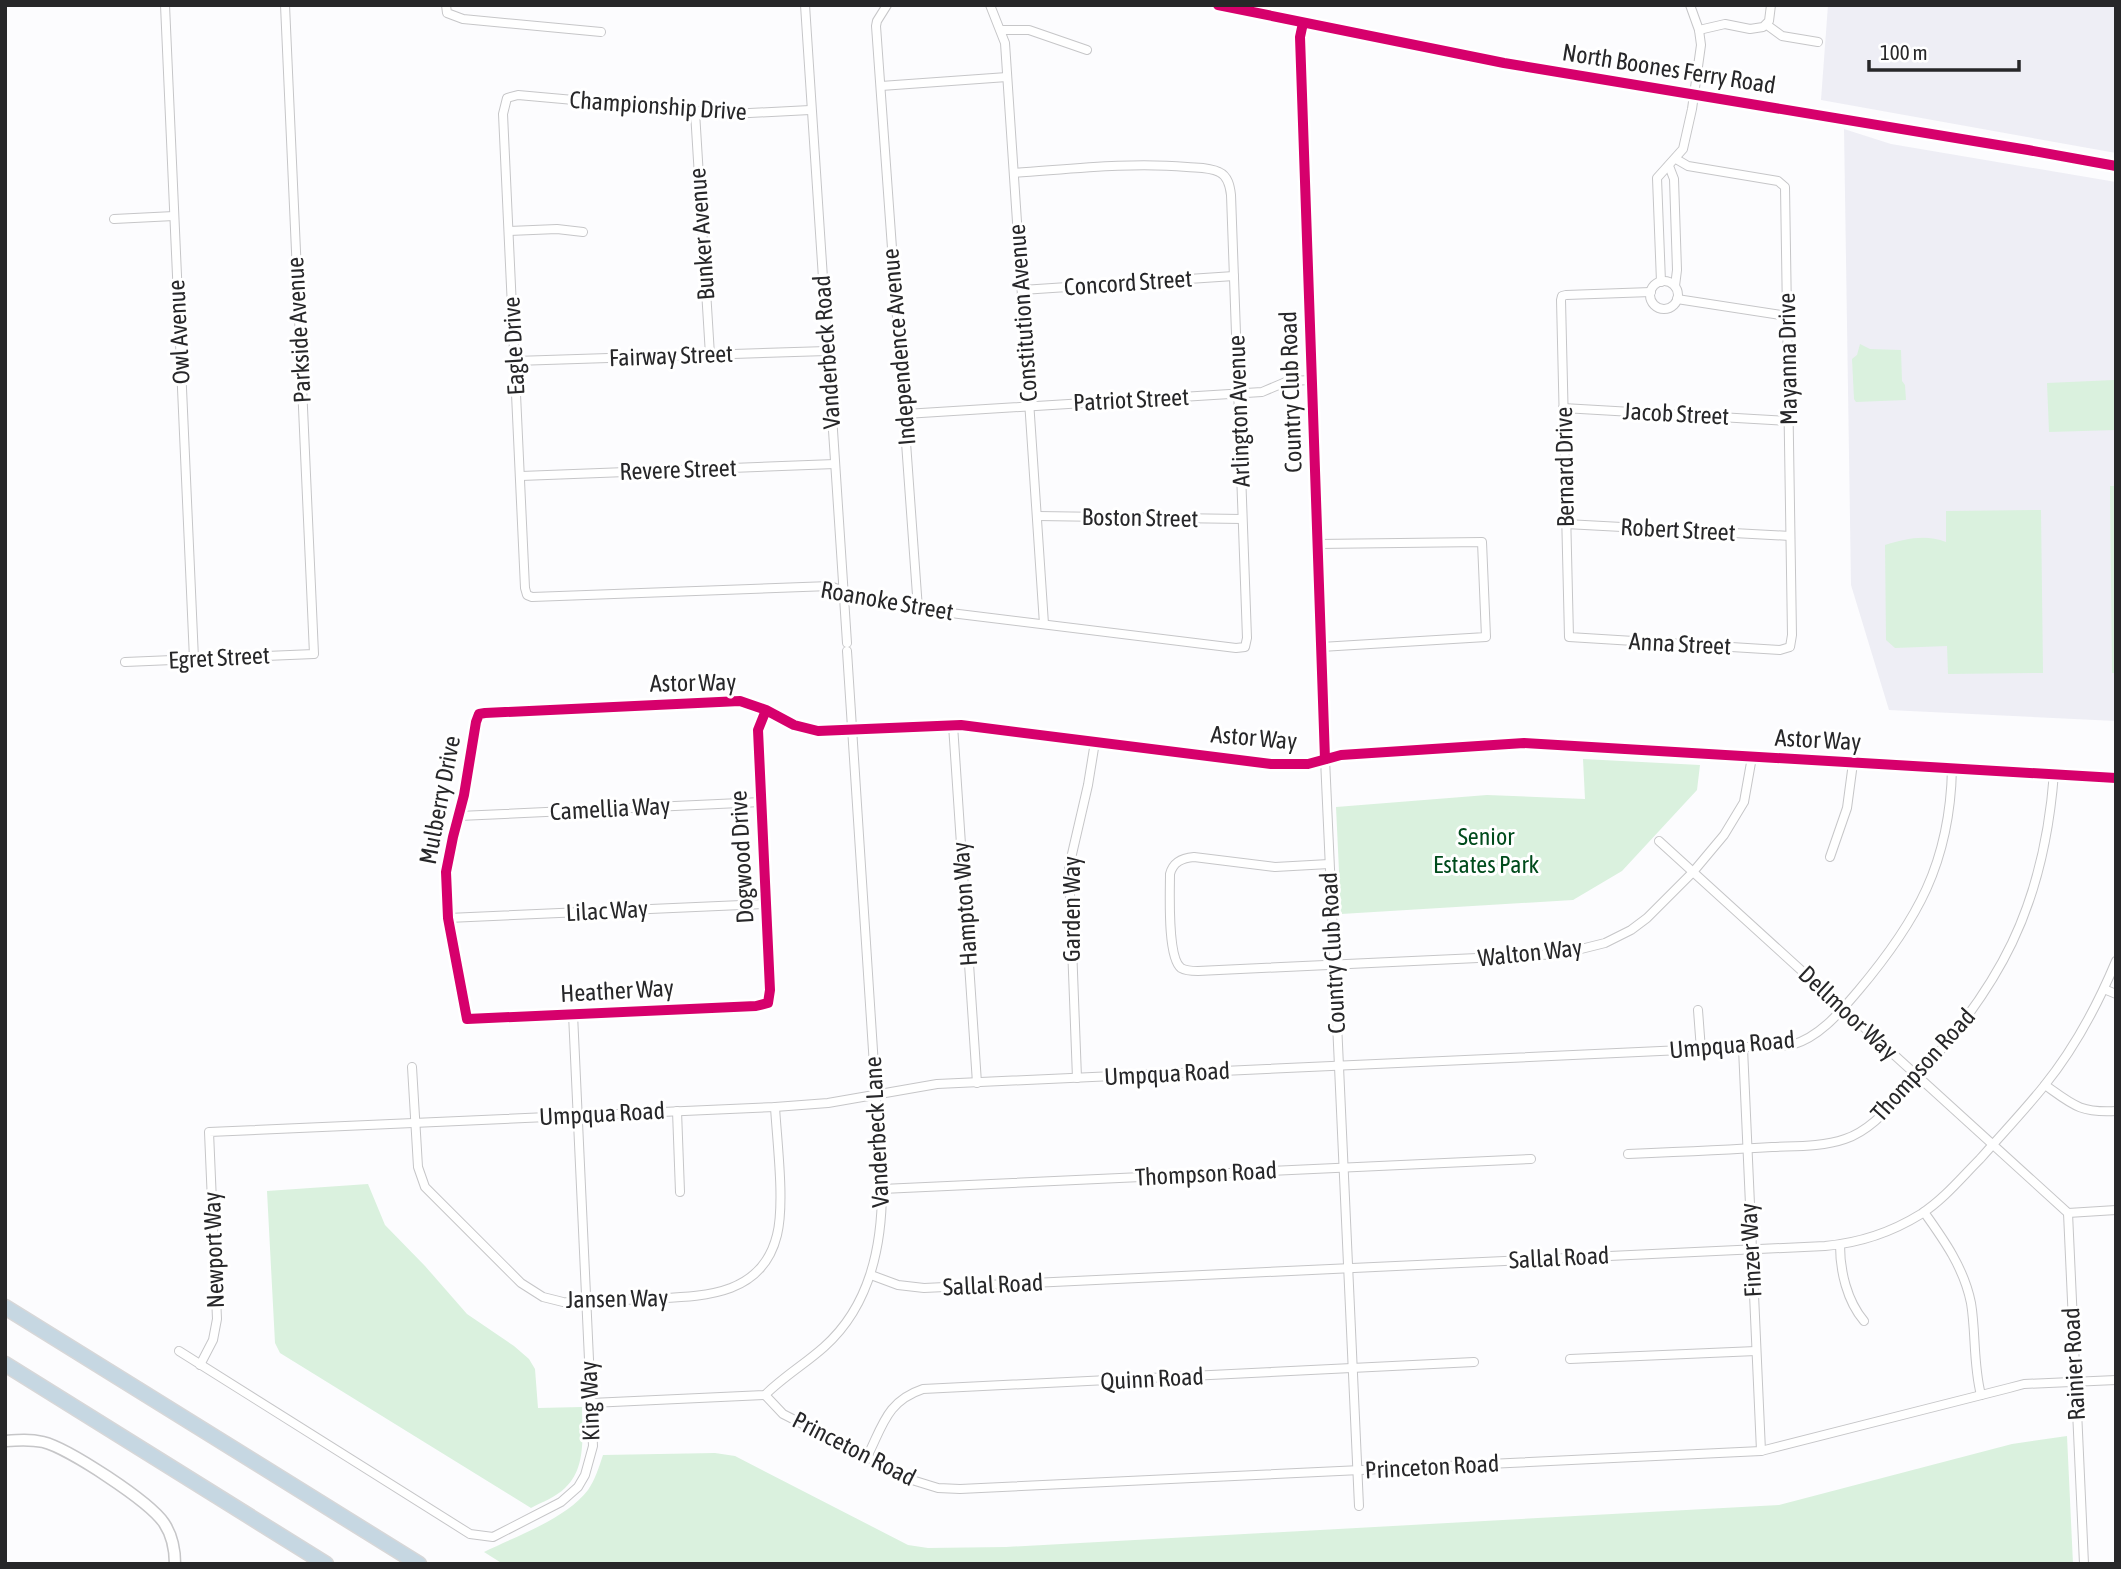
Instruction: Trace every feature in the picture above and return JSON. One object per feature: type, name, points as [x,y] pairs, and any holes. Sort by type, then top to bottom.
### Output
[{"type":"highway","points":[[5,1307],[419,1564]]},
{"type":"highway","points":[[5,1364],[326,1564]]},
{"type":"main road","name":"North Boones Ferry Road","points":[[1218,5],[1504,64],[2116,166]]},
{"type":"main road","points":[[5,1441],[33,1440],[53,1446],[142,1502],[163,1521],[169,1531],[175,1564]]},
{"type":"street","name":"Owl Avenue","points":[[164,5],[194,659]]},
{"type":"street","name":"Parkside Avenue","points":[[285,5],[314,654]]},
{"type":"street","points":[[446,5],[447,13],[463,19],[601,32]]},
{"type":"street","name":"Vanderbeck Road","points":[[805,5],[847,647]]},
{"type":"street","name":"Independence Avenue","points":[[887,5],[876,26],[918,609]]},
{"type":"street","name":"Constitution Avenue","points":[[990,5],[1004,40],[1044,624]]},
{"type":"street","points":[[1661,282],[1657,178],[1659,173],[1673,162],[1684,145],[1700,52],[1699,30],[1690,5]]},
{"type":"street","points":[[1766,25],[1772,5]]},
{"type":"street","name":"Country Club Road","points":[[1303,23],[1300,37],[1325,759],[1359,1506]]},
{"type":"street","points":[[1699,30],[1725,24],[1755,29],[1766,25]]},
{"type":"street","points":[[1766,25],[1782,36],[1818,42]]},
{"type":"street","points":[[1001,30],[1030,30],[1087,50]]},
{"type":"street","points":[[881,86],[1007,76]]},
{"type":"street","name":"Championship Drive","points":[[507,98],[526,96],[695,112],[753,114],[810,110]]},
{"type":"street","name":"Eagle Drive","points":[[507,98],[503,114],[527,595]]},
{"type":"street","name":"Bunker Avenue","points":[[695,112],[710,355]]},
{"type":"street","points":[[1673,162],[1677,299],[1672,306],[1659,307],[1651,299],[1654,286],[1661,282],[1667,281],[1675,286]]},
{"type":"street","name":"Mayanna Drive","points":[[1673,162],[1784,184],[1792,635],[1790,647]]},
{"type":"street","name":"Arlington Avenue","points":[[1014,173],[1149,165],[1203,168],[1224,176],[1231,195],[1247,638],[1244,647]]},
{"type":"street","points":[[114,219],[174,216]]},
{"type":"street","points":[[509,231],[557,229],[583,232]]},
{"type":"street","name":"Concord Street","points":[[1022,290],[1234,276]]},
{"type":"street","name":"Bernard Drive","points":[[1569,637],[1562,296],[1651,292]]},
{"type":"street","points":[[1677,299],[1787,316]]},
{"type":"street","name":"Fairway Street","points":[[515,361],[827,351]]},
{"type":"street","name":"Patriot Street","points":[[905,414],[1262,392],[1288,381],[1312,380]]},
{"type":"street","name":"Jacob Street","points":[[1563,408],[1788,421]]},
{"type":"street","name":"Revere Street","points":[[521,476],[835,464]]},
{"type":"street","name":"Boston Street","points":[[1038,516],[1242,519]]},
{"type":"street","name":"Robert Street","points":[[1566,524],[1790,536]]},
{"type":"street","points":[[1317,544],[1482,542],[1486,637],[1321,647]]},
{"type":"street","name":"Roanoke Street","points":[[527,595],[539,597],[830,586],[858,596],[918,609],[1244,647]]},
{"type":"street","name":"Anna Street","points":[[1569,637],[1780,650],[1790,647]]},
{"type":"street","name":"Vanderbeck Lane","points":[[765,1395],[783,1377],[817,1353],[836,1335],[859,1300],[871,1275],[880,1233],[877,1094],[847,647]]},
{"type":"street","name":"Egret Street","points":[[125,662],[314,654]]},
{"type":"street","name":"Astor Way","points":[[479,714],[730,701],[749,703],[794,725],[818,732],[953,725],[1271,764],[1308,764],[1341,755],[1513,743],[2116,778]]},
{"type":"street","name":"Dogwood Drive","points":[[766,710],[758,730],[768,1003]]},
{"type":"street","name":"Mulberry Drive","points":[[467,1019],[449,918],[446,872],[479,714]]},
{"type":"street","name":"Hampton Way","points":[[953,725],[977,1083]]},
{"type":"street","name":"Garden Way","points":[[1077,1078],[1069,867],[1095,743]]},
{"type":"street","name":"Walton Way","points":[[1329,864],[1275,867],[1194,857],[1181,859],[1171,869],[1170,874],[1176,962],[1181,968],[1191,971],[1334,966],[1561,954],[1605,943],[1631,930],[1647,918],[1693,872],[1724,835],[1738,814],[1748,785],[1752,757]]},
{"type":"street","points":[[1830,857],[1845,816],[1853,763]]},
{"type":"street","name":"Umpqua Road","points":[[209,1132],[775,1107],[828,1103],[919,1086],[1743,1048],[1800,1042],[1822,1029],[1843,1007],[1891,951],[1914,917],[1924,897],[1948,820],[1952,769]]},
{"type":"street","name":"Thompson Road","points":[[1628,1154],[1823,1144],[1847,1139],[1878,1118],[1978,1004],[2016,938],[2035,887],[2041,862],[2052,805],[2054,773]]},
{"type":"street","name":"Camellia Way","points":[[459,816],[761,802]]},
{"type":"street","name":"Dellmoor Way","points":[[1659,841],[2068,1213]]},
{"type":"street","name":"Lilac Way","points":[[449,918],[765,904]]},
{"type":"street","name":"Sallal Road","points":[[871,1275],[898,1285],[924,1289],[1840,1245],[1888,1230],[1924,1212],[1945,1195],[2045,1085],[2069,1051],[2104,989],[2116,961]]},
{"type":"street","points":[[2104,989],[2116,994]]},
{"type":"street","name":"Heather Way","points":[[467,1019],[756,1006],[768,1003]]},
{"type":"street","points":[[1698,1010],[1701,1049]]},
{"type":"street","name":"King Way","points":[[179,1351],[470,1534],[486,1538],[501,1534],[561,1502],[578,1487],[592,1456],[573,1014]]},
{"type":"street","name":"Finzer Way","points":[[1743,1048],[1761,1451]]},
{"type":"street","name":"Jansen Way","points":[[412,1067],[419,1175],[432,1195],[529,1290],[556,1301],[586,1302],[715,1294],[739,1284],[756,1271],[774,1245],[779,1224],[775,1107]]},
{"type":"street","points":[[2045,1085],[2075,1107],[2094,1112],[2116,1111]]},
{"type":"street","points":[[677,1111],[680,1192]]},
{"type":"street","name":"Newport Way","points":[[200,1365],[213,1340],[217,1319],[209,1132]]},
{"type":"street","name":"Thompson Road","points":[[881,1189],[1531,1159]]},
{"type":"street","points":[[2068,1213],[2116,1210]]},
{"type":"street","points":[[1924,1212],[1947,1243],[1968,1290],[1976,1372],[1981,1395]]},
{"type":"street","name":"Rainier Road","points":[[2068,1213],[2084,1564]]},
{"type":"street","points":[[1840,1245],[1840,1259],[1851,1302],[1864,1321]]},
{"type":"street","points":[[1570,1359],[1756,1351]]},
{"type":"street","name":"Quinn Road","points":[[867,1457],[892,1406],[905,1395],[923,1389],[1474,1362]]},
{"type":"street","name":"Princeton Road","points":[[765,1395],[783,1414],[912,1480],[949,1489],[1761,1451],[2024,1384],[2116,1380]]},
{"type":"street","points":[[591,1403],[765,1395]]},
{"type":"shaded area","points":[[1828,5],[2116,5],[2116,153],[1821,100]]},
{"type":"shaded area","points":[[1844,129],[1891,144],[2116,182],[2116,721],[1889,710],[1851,585]]},
{"type":"green space","points":[[1860,344],[1870,349],[1901,350],[1906,400],[1856,402],[1852,359],[1857,355]]},
{"type":"green space","points":[[2114,380],[2116,430],[2049,432],[2047,383]]},
{"type":"green space","points":[[2110,486],[2116,486],[2116,673],[2112,673]]},
{"type":"green space","points":[[2041,510],[2043,673],[1948,674],[1947,646],[1895,648],[1886,640],[1885,545],[1923,538],[1946,542],[1946,511]]},
{"type":"green space","name":"Senior Estates Park","points":[[1583,759],[1700,765],[1697,790],[1622,871],[1573,900],[1341,914],[1336,807],[1487,795],[1585,799]]},
{"type":"green space","points":[[368,1184],[385,1225],[467,1314],[529,1359],[535,1369],[538,1408],[582,1407],[582,1450],[577,1471],[565,1488],[553,1497],[531,1508],[280,1353],[275,1343],[267,1191]]},
{"type":"green space","points":[[2067,1436],[2073,1564],[503,1564],[484,1552],[567,1510],[588,1490],[603,1455],[715,1453],[735,1456],[908,1545],[928,1548],[1006,1547],[1779,1505],[2012,1444]]},
{"type":"cycle path","points":[[1218,5],[1504,63],[2116,166]]},
{"type":"cycle path","points":[[1303,23],[1300,37],[1325,759]]},
{"type":"cycle path","points":[[766,710],[758,730],[770,990],[768,1003],[756,1006],[467,1019],[448,918],[446,872],[464,795],[476,722],[479,714],[485,713],[740,701],[766,710],[794,725],[818,731],[961,725],[1271,764],[1308,764],[1341,755],[1524,743],[2116,778]]}]
